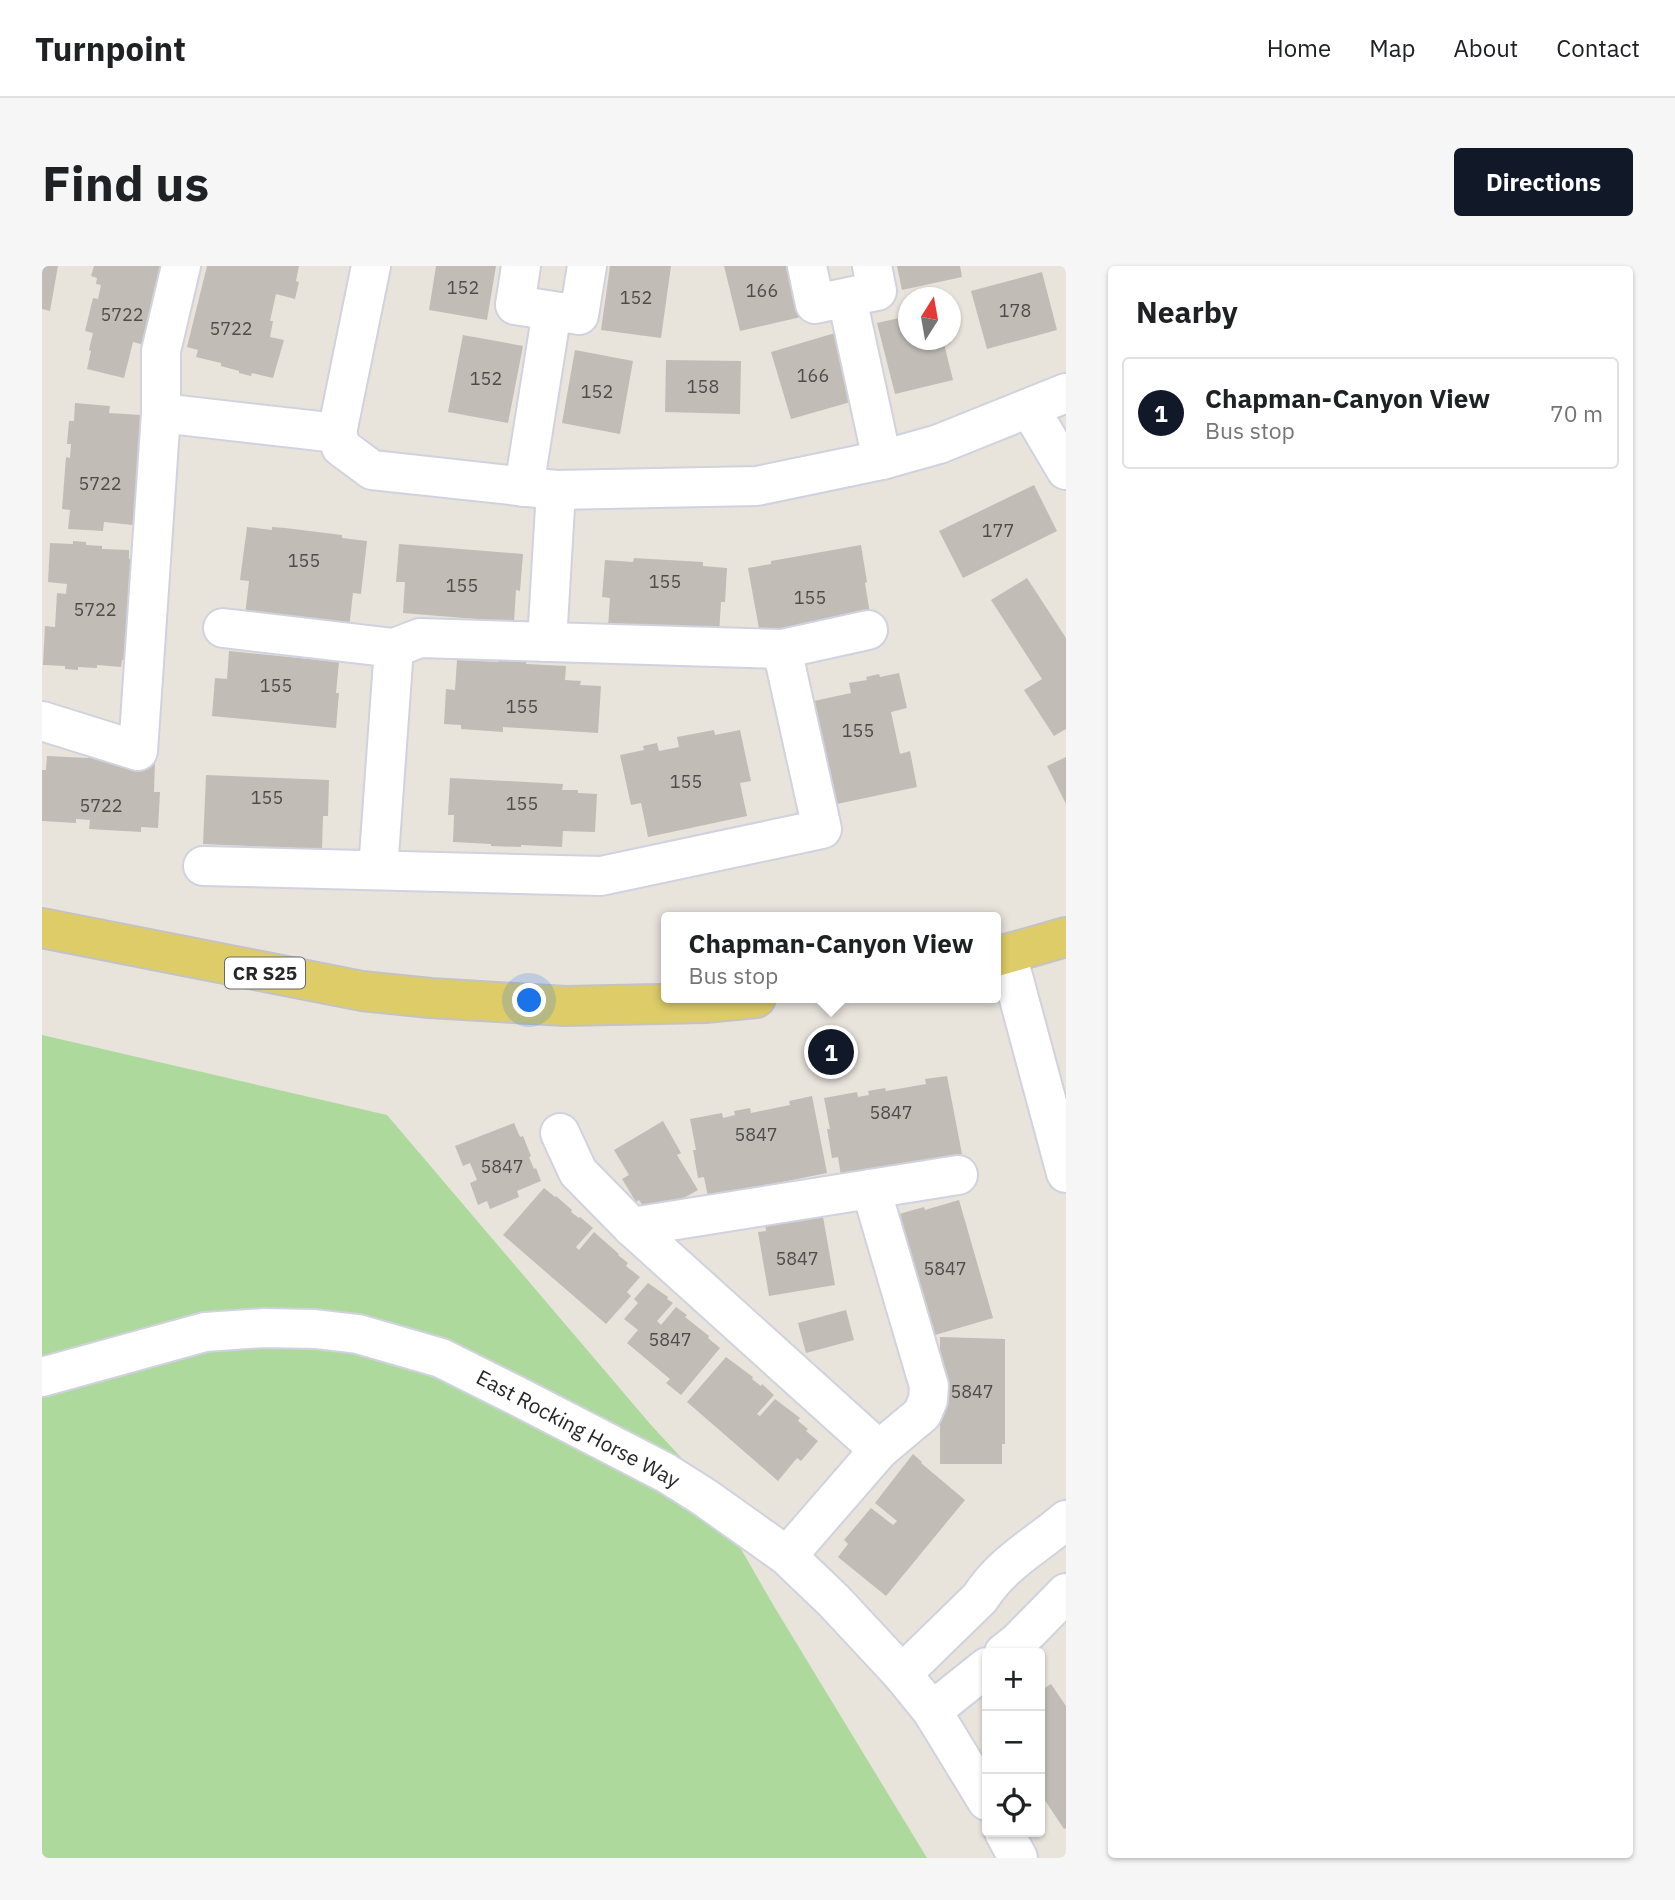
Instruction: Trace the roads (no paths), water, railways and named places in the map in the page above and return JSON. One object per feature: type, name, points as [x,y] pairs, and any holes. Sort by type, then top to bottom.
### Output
[{"type":"main road","name":"CR S25","points":[[42,928],[362,991],[565,1006],[705,1003]]},
{"type":"main road","points":[[1001,956],[1066,937]]},
{"type":"street","points":[[42,721],[138,751],[161,413],[161,351],[181,266]]},
{"type":"street","points":[[339,440],[371,266]]},
{"type":"street","points":[[522,266],[515,305],[579,316],[587,266]]},
{"type":"street","points":[[807,266],[815,304],[877,291],[872,266]]},
{"type":"street","points":[[847,298],[882,460]]},
{"type":"street","points":[[547,642],[540,488],[552,311]]},
{"type":"street","points":[[161,413],[339,440],[372,470],[540,488],[757,486],[882,460],[939,444],[1066,393]]},
{"type":"street","points":[[1030,409],[1066,470]]},
{"type":"street","points":[[223,628],[394,648],[420,638],[782,649],[868,630]]},
{"type":"street","points":[[378,870],[394,648]]},
{"type":"street","points":[[203,866],[601,876],[822,829],[782,649]]},
{"type":"street","points":[[1001,956],[1066,1173]]},
{"type":"street","points":[[560,1133],[578,1172],[632,1227],[879,1450]]},
{"type":"street","points":[[632,1227],[958,1175]]},
{"type":"street","points":[[787,1556],[879,1450],[922,1414],[928,1400],[929,1387],[871,1189]]},
{"type":"street","name":"East Rocking Horse Way","points":[[42,1377],[205,1332],[264,1328],[315,1329],[358,1334],[440,1358],[666,1473],[787,1556],[834,1601],[932,1711],[982,1793]]},
{"type":"street","points":[[902,1675],[980,1598],[999,1573],[1066,1520]]},
{"type":"street","points":[[980,1598],[1012,1647],[1066,1593]]},
{"type":"street","points":[[932,1711],[982,1671]]},
{"type":"street","points":[[1007,1837],[1018,1858]]},
{"type":"place","name":"Chapman-Canyon View","points":[[831,1052]]}]
